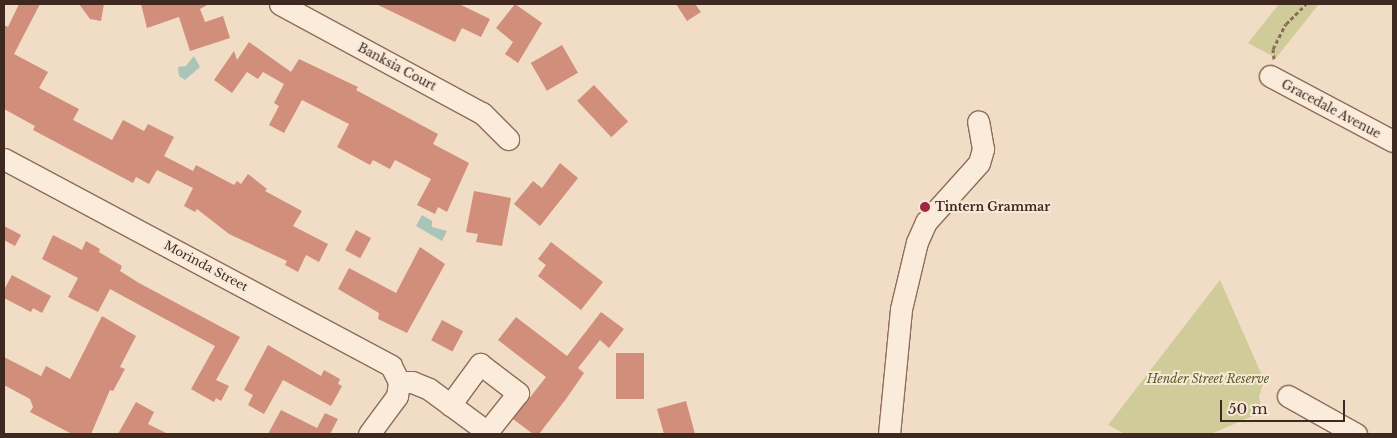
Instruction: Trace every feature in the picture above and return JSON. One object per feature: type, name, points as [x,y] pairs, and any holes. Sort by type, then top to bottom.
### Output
[{"type":"street","name":"Banksia Court","points":[[280,4],[482,113],[508,139]]},
{"type":"street","name":"Gracedale Avenue","points":[[1274,69],[1347,116],[1393,141]]},
{"type":"street","points":[[889,434],[901,309],[917,242],[926,222],[980,162],[983,149],[978,121]]},
{"type":"street","name":"Morinda Street","points":[[4,159],[385,362],[396,372],[399,382]]},
{"type":"street","points":[[369,434],[397,396],[399,382],[412,382],[426,388],[450,405],[480,431],[518,393],[480,364],[450,405]]},
{"type":"street","points":[[1288,396],[1356,434]]},
{"type":"path","points":[[1274,69],[1273,49],[1286,24],[1306,4]]},
{"type":"green space","points":[[1279,4],[1319,4],[1276,58],[1248,43]]},
{"type":"green space","name":"Hender Street Reserve","points":[[1220,280],[1264,380],[1259,397],[1262,412],[1211,434],[1125,434],[1108,425]]},
{"type":"shaded area","points":[[194,56],[200,67],[185,80],[179,76],[178,67],[186,66]]},
{"type":"shaded area","points":[[422,215],[432,221],[432,227],[447,231],[442,241],[416,226]]},
{"type":"building","points":[[19,4],[40,4],[14,54],[48,72],[39,88],[79,109],[73,120],[112,140],[123,120],[144,131],[148,124],[174,137],[164,156],[193,171],[196,165],[234,185],[237,181],[241,184],[248,174],[267,189],[265,191],[302,211],[293,226],[328,244],[319,262],[306,255],[298,272],[285,265],[287,261],[229,234],[197,209],[195,212],[184,206],[193,188],[157,170],[149,184],[136,177],[133,183],[33,130],[35,126],[4,109],[4,25],[8,27]]},
{"type":"building","points":[[79,4],[104,4],[101,21],[90,19]]},
{"type":"building","points":[[141,4],[209,4],[200,9],[205,22],[223,16],[230,38],[190,51],[179,17],[147,28]]},
{"type":"building","points":[[376,4],[459,4],[490,19],[481,37],[462,28],[455,42]]},
{"type":"building","points":[[515,4],[542,23],[518,63],[505,54],[513,42],[496,28]]},
{"type":"building","points":[[676,4],[695,4],[701,12],[687,21]]},
{"type":"building","points":[[249,42],[291,72],[299,59],[358,87],[356,90],[438,134],[433,144],[469,163],[447,212],[438,207],[435,214],[417,205],[431,179],[395,160],[390,169],[373,160],[370,165],[337,147],[349,124],[302,100],[284,133],[269,125],[279,106],[274,103],[284,84],[263,72],[258,79],[247,72],[232,93],[214,80],[234,51],[237,60]]},
{"type":"building","points":[[562,45],[578,73],[547,91],[531,63]]},
{"type":"building","points":[[594,85],[628,122],[611,137],[577,101]]},
{"type":"building","points":[[560,163],[578,178],[540,226],[514,204],[533,181],[542,188]]},
{"type":"building","points":[[474,191],[511,198],[502,246],[476,242],[478,234],[466,232]]},
{"type":"building","points":[[4,226],[21,235],[15,246],[4,240]]},
{"type":"building","points":[[356,230],[371,238],[360,258],[345,250]]},
{"type":"building","points":[[53,235],[82,250],[86,241],[100,249],[99,252],[122,266],[120,271],[139,283],[240,337],[216,380],[229,386],[221,401],[216,398],[214,402],[191,389],[215,346],[110,289],[98,312],[68,297],[78,278],[42,259]]},
{"type":"building","points":[[551,242],[603,282],[581,310],[538,276],[546,265],[538,259]]},
{"type":"building","points":[[420,247],[445,264],[407,333],[378,319],[379,313],[338,289],[349,268],[396,293]]},
{"type":"building","points":[[12,275],[51,296],[42,313],[33,308],[31,312],[4,298],[4,290]]},
{"type":"building","points":[[601,312],[624,329],[609,348],[600,340],[578,368],[584,373],[566,399],[539,434],[533,434],[513,419],[546,377],[498,340],[516,317],[567,356]]},
{"type":"building","points":[[102,316],[136,336],[120,367],[125,369],[113,391],[110,390],[91,434],[72,434],[30,412],[33,407],[30,399],[4,385],[4,357],[41,376],[46,366],[70,379]]},
{"type":"building","points":[[442,320],[463,331],[452,352],[431,340]]},
{"type":"building","points":[[268,345],[321,376],[324,370],[340,379],[338,384],[342,386],[331,406],[283,380],[264,414],[248,405],[253,395],[244,390]]},
{"type":"building","points":[[616,353],[644,353],[644,399],[616,399]]},
{"type":"building","points":[[686,401],[695,434],[664,434],[657,409]]},
{"type":"building","points":[[136,402],[154,412],[148,424],[168,434],[118,434]]},
{"type":"building","points":[[281,410],[317,428],[325,413],[338,419],[330,434],[268,434]]},
{"type":"place","name":"Tintern Grammar","points":[[925,207]]}]
